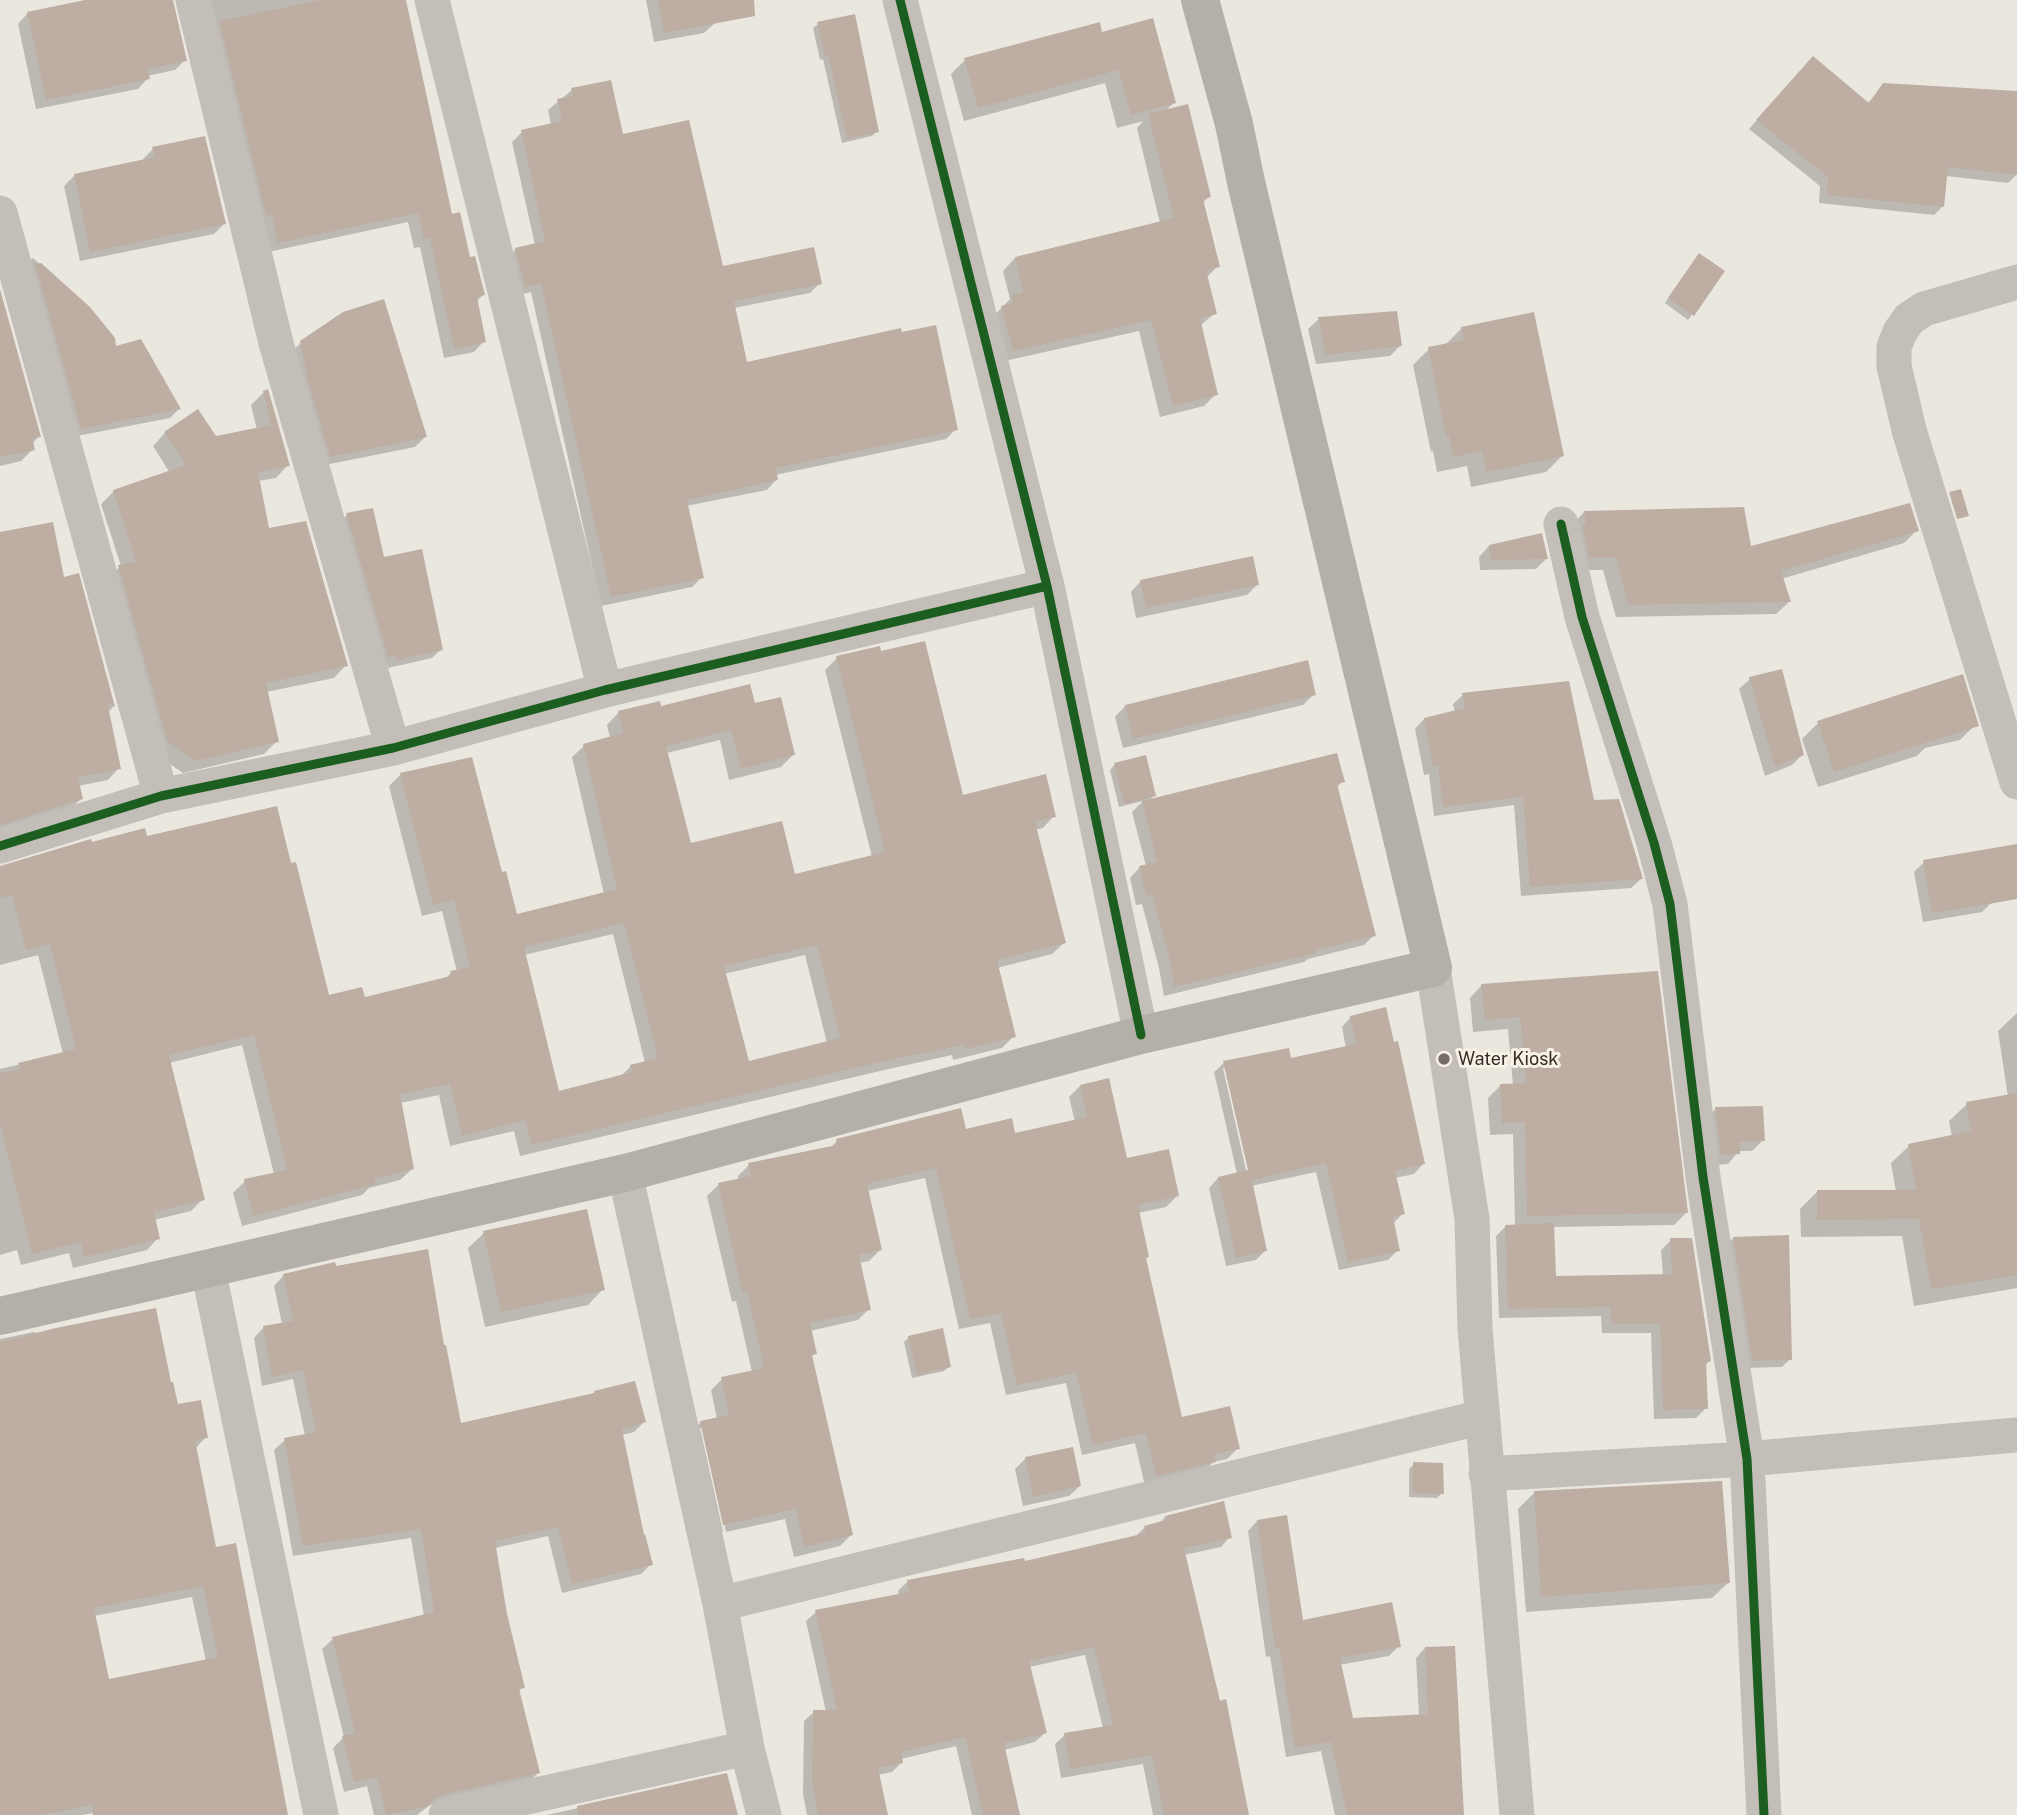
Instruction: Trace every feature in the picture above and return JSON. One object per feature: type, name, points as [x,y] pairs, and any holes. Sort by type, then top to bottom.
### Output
[{"type":"main road","points":[[0,1316],[625,1172],[1140,1035],[1433,968],[1245,182],[1234,124],[1200,0]]},
{"type":"street","points":[[193,0],[276,343],[393,748]]},
{"type":"street","points":[[432,0],[605,690]]},
{"type":"street","points":[[900,0],[1048,586],[1140,1035]]},
{"type":"street","points":[[0,213],[162,796]]},
{"type":"street","points":[[2017,282],[1924,309],[1909,319],[1900,332],[1895,347],[1894,366],[1909,430],[2017,782]]},
{"type":"street","points":[[1561,524],[1582,617],[1654,843],[1670,904],[1703,1177],[1747,1459],[1764,1815]]},
{"type":"street","points":[[0,846],[162,796],[393,748],[605,690],[1048,586]]},
{"type":"street","points":[[1433,968],[1472,1219],[1475,1329],[1517,1815]]},
{"type":"street","points":[[625,1172],[720,1604],[747,1748],[764,1815]]},
{"type":"street","points":[[208,1269],[321,1815]]},
{"type":"street","points":[[720,1604],[1482,1417]]},
{"type":"street","points":[[1486,1474],[1747,1459],[2017,1435]]},
{"type":"street","points":[[446,1815],[747,1748]]},
{"type":"building","points":[[85,0],[173,0],[187,61],[147,69],[150,79],[46,100],[27,12]]},
{"type":"building","points":[[320,0],[406,0],[452,214],[460,212],[470,257],[475,256],[485,295],[477,297],[486,342],[454,349],[430,238],[424,239],[418,213],[278,243],[272,215],[266,216],[219,21]]},
{"type":"building","points":[[658,0],[754,0],[755,16],[664,33]]},
{"type":"building","points":[[855,14],[879,132],[847,139],[828,55],[825,56],[817,22]]},
{"type":"building","points":[[1153,18],[1176,103],[1131,115],[1118,70],[978,108],[964,58],[1100,22],[1102,32]]},
{"type":"building","points":[[1813,56],[1869,103],[1883,83],[2017,91],[2017,175],[1948,167],[1944,207],[1827,195],[1828,177],[1756,120]]},
{"type":"building","points":[[611,80],[623,134],[689,120],[723,266],[814,247],[822,284],[734,301],[747,362],[901,328],[902,332],[936,325],[958,430],[776,468],[778,480],[687,500],[704,578],[611,597],[541,284],[525,287],[515,248],[545,241],[521,130],[562,121],[557,99],[573,96],[571,88]]},
{"type":"building","points":[[1188,104],[1211,197],[1203,199],[1220,267],[1206,270],[1217,314],[1200,318],[1218,395],[1173,406],[1151,320],[1013,351],[1001,306],[1013,303],[1011,295],[1023,292],[1015,257],[1174,218],[1148,114]]},
{"type":"building","points":[[205,136],[226,224],[90,252],[74,174],[155,157],[152,147]]},
{"type":"building","points":[[1699,253],[1725,271],[1694,316],[1668,298]]},
{"type":"building","points":[[41,263],[90,307],[115,338],[116,346],[141,339],[181,409],[81,429],[35,264]]},
{"type":"building","points":[[0,289],[41,437],[32,438],[35,450],[0,457]]},
{"type":"building","points":[[384,299],[427,437],[330,457],[308,381],[300,341],[343,312]]},
{"type":"building","points":[[1397,311],[1402,346],[1326,355],[1318,317]]},
{"type":"building","points":[[1534,312],[1564,456],[1487,472],[1482,451],[1453,457],[1449,436],[1446,437],[1428,347],[1464,340],[1461,327]]},
{"type":"building","points":[[268,389],[290,466],[258,472],[269,528],[306,521],[348,666],[266,683],[279,742],[196,761],[167,741],[118,565],[136,562],[113,490],[186,465],[164,432],[198,409],[216,436],[271,425],[263,391]]},
{"type":"building","points":[[1961,489],[1969,516],[1957,519],[1949,492]]},
{"type":"building","points":[[1910,503],[1919,531],[1781,571],[1791,602],[1628,605],[1616,558],[1589,558],[1582,525],[1586,524],[1584,511],[1744,507],[1751,546]]},
{"type":"building","points":[[373,508],[384,557],[422,549],[443,650],[397,660],[396,656],[388,657],[346,513]]},
{"type":"building","points":[[53,522],[64,577],[79,573],[115,707],[107,701],[121,769],[78,777],[83,799],[0,825],[0,532]]},
{"type":"building","points":[[1542,533],[1548,559],[1490,560],[1489,545]]},
{"type":"building","points":[[1253,556],[1259,585],[1146,608],[1140,580]]},
{"type":"building","points":[[925,641],[963,795],[1046,774],[1056,817],[1035,822],[1066,943],[997,960],[1016,1037],[965,1049],[964,1045],[893,1059],[531,1145],[525,1120],[462,1136],[450,1084],[400,1094],[414,1169],[374,1179],[376,1184],[253,1216],[244,1179],[287,1170],[254,1035],[169,1055],[205,1200],[154,1212],[160,1239],[84,1257],[81,1242],[32,1254],[0,1123],[0,1073],[20,1069],[18,1063],[76,1049],[50,944],[26,950],[12,895],[0,898],[0,866],[91,839],[92,842],[145,828],[147,836],[277,806],[291,863],[296,862],[329,995],[362,987],[365,997],[451,976],[450,971],[470,967],[454,900],[433,905],[400,773],[472,757],[502,872],[506,871],[517,914],[617,889],[583,744],[623,733],[618,711],[660,701],[661,706],[750,684],[755,703],[781,697],[795,755],[741,769],[731,730],[666,746],[691,843],[782,821],[795,874],[885,852],[836,656],[880,646],[881,651]],"holes":[[[624,923],[658,1058],[630,1065],[632,1072],[559,1091],[524,947]],[[817,945],[840,1038],[749,1061],[724,966]]]},
{"type":"building","points":[[1308,660],[1316,695],[1133,739],[1125,705]]},
{"type":"building","points":[[1782,669],[1804,755],[1775,767],[1749,677]]},
{"type":"building","points":[[1963,674],[1979,726],[1834,772],[1817,721]]},
{"type":"building","points":[[1569,681],[1594,800],[1619,799],[1643,879],[1530,887],[1523,797],[1443,807],[1438,766],[1433,767],[1424,718],[1465,708],[1462,693]]},
{"type":"building","points":[[1337,753],[1345,782],[1337,784],[1376,936],[1174,987],[1169,957],[1152,895],[1146,896],[1139,866],[1157,862],[1142,801]]},
{"type":"building","points":[[1146,755],[1156,796],[1124,804],[1114,763]]},
{"type":"building","points":[[2017,844],[2017,899],[1932,913],[1923,860]]},
{"type":"building","points":[[1658,971],[1688,1213],[1527,1216],[1525,1122],[1502,1123],[1500,1084],[1526,1083],[1520,1017],[1485,1020],[1481,984]]},
{"type":"building","points":[[1386,1007],[1394,1042],[1398,1041],[1425,1164],[1395,1171],[1405,1214],[1393,1217],[1400,1251],[1348,1262],[1326,1163],[1252,1180],[1267,1251],[1236,1258],[1218,1177],[1248,1170],[1223,1061],[1289,1048],[1291,1058],[1356,1044],[1350,1016]]},
{"type":"building","points":[[1109,1078],[1127,1158],[1169,1149],[1179,1196],[1138,1205],[1149,1257],[1146,1258],[1182,1417],[1230,1406],[1240,1449],[1214,1454],[1216,1462],[1156,1476],[1146,1433],[1093,1445],[1076,1373],[1017,1385],[1001,1313],[970,1319],[936,1168],[867,1184],[882,1250],[859,1255],[871,1310],[810,1323],[817,1354],[812,1355],[853,1535],[804,1547],[796,1509],[723,1525],[700,1421],[729,1415],[721,1377],[764,1368],[747,1291],[742,1292],[718,1183],[751,1176],[748,1163],[837,1145],[836,1139],[961,1108],[966,1129],[1012,1118],[1015,1133],[1087,1117],[1080,1085]]},
{"type":"building","points":[[2017,1093],[2017,1275],[1931,1289],[1919,1219],[1817,1220],[1817,1190],[1916,1190],[1908,1144],[1971,1131],[1966,1102]]},
{"type":"building","points":[[1763,1106],[1765,1141],[1740,1142],[1740,1154],[1721,1155],[1715,1107]]},
{"type":"building","points":[[587,1209],[605,1290],[501,1312],[483,1231]]},
{"type":"building","points":[[1554,1223],[1556,1276],[1672,1274],[1670,1238],[1692,1238],[1711,1361],[1706,1362],[1708,1409],[1663,1410],[1660,1324],[1611,1324],[1610,1307],[1508,1309],[1505,1225]]},
{"type":"building","points":[[1789,1235],[1792,1360],[1752,1361],[1733,1237]]},
{"type":"building","points":[[428,1249],[444,1345],[461,1423],[635,1381],[646,1422],[622,1429],[644,1535],[653,1565],[572,1584],[558,1527],[495,1541],[507,1614],[525,1688],[519,1689],[540,1773],[442,1795],[429,1806],[386,1815],[377,1777],[354,1782],[342,1736],[355,1733],[332,1637],[434,1612],[421,1529],[303,1546],[284,1438],[316,1432],[303,1370],[272,1377],[263,1326],[293,1321],[283,1274],[335,1262],[336,1266]]},
{"type":"building","points":[[156,1308],[178,1404],[201,1400],[208,1438],[195,1440],[216,1547],[236,1543],[288,1815],[93,1815],[92,1805],[41,1815],[0,1815],[0,1342]],"holes":[[[203,1586],[218,1657],[109,1679],[94,1608]]]},
{"type":"building","points":[[943,1328],[951,1367],[917,1375],[908,1336]]},
{"type":"building","points":[[1073,1447],[1081,1486],[1033,1497],[1025,1457]]},
{"type":"building","points":[[1413,1462],[1443,1463],[1444,1494],[1413,1493]]},
{"type":"building","points":[[1722,1481],[1730,1583],[1541,1597],[1534,1491]]},
{"type":"building","points":[[1224,1501],[1232,1538],[1184,1548],[1220,1701],[1226,1699],[1249,1815],[1164,1815],[1152,1755],[1070,1769],[1064,1733],[1113,1725],[1094,1647],[1029,1661],[1047,1733],[1004,1743],[1020,1815],[983,1815],[965,1737],[901,1752],[903,1763],[878,1768],[888,1815],[818,1815],[812,1783],[813,1710],[837,1710],[815,1610],[909,1592],[907,1580],[1024,1558],[1025,1561],[1146,1533],[1144,1526],[1166,1520],[1165,1516]]},
{"type":"building","points":[[1287,1515],[1303,1620],[1392,1602],[1401,1647],[1340,1658],[1353,1718],[1428,1714],[1425,1647],[1455,1646],[1464,1815],[1347,1815],[1331,1742],[1295,1748],[1279,1647],[1275,1648],[1257,1520]]},
{"type":"building","points":[[727,1773],[738,1815],[578,1815],[577,1806]]},
{"type":"cycle path","points":[[900,0],[1047,586],[1141,1035]]},
{"type":"cycle path","points":[[1561,524],[1582,617],[1654,843],[1670,904],[1703,1177],[1747,1459],[1764,1815]]},
{"type":"cycle path","points":[[0,846],[161,796],[393,748],[605,690],[1047,586]]},
{"type":"place","name":"Water Kiosk","points":[[1444,1059]]}]
